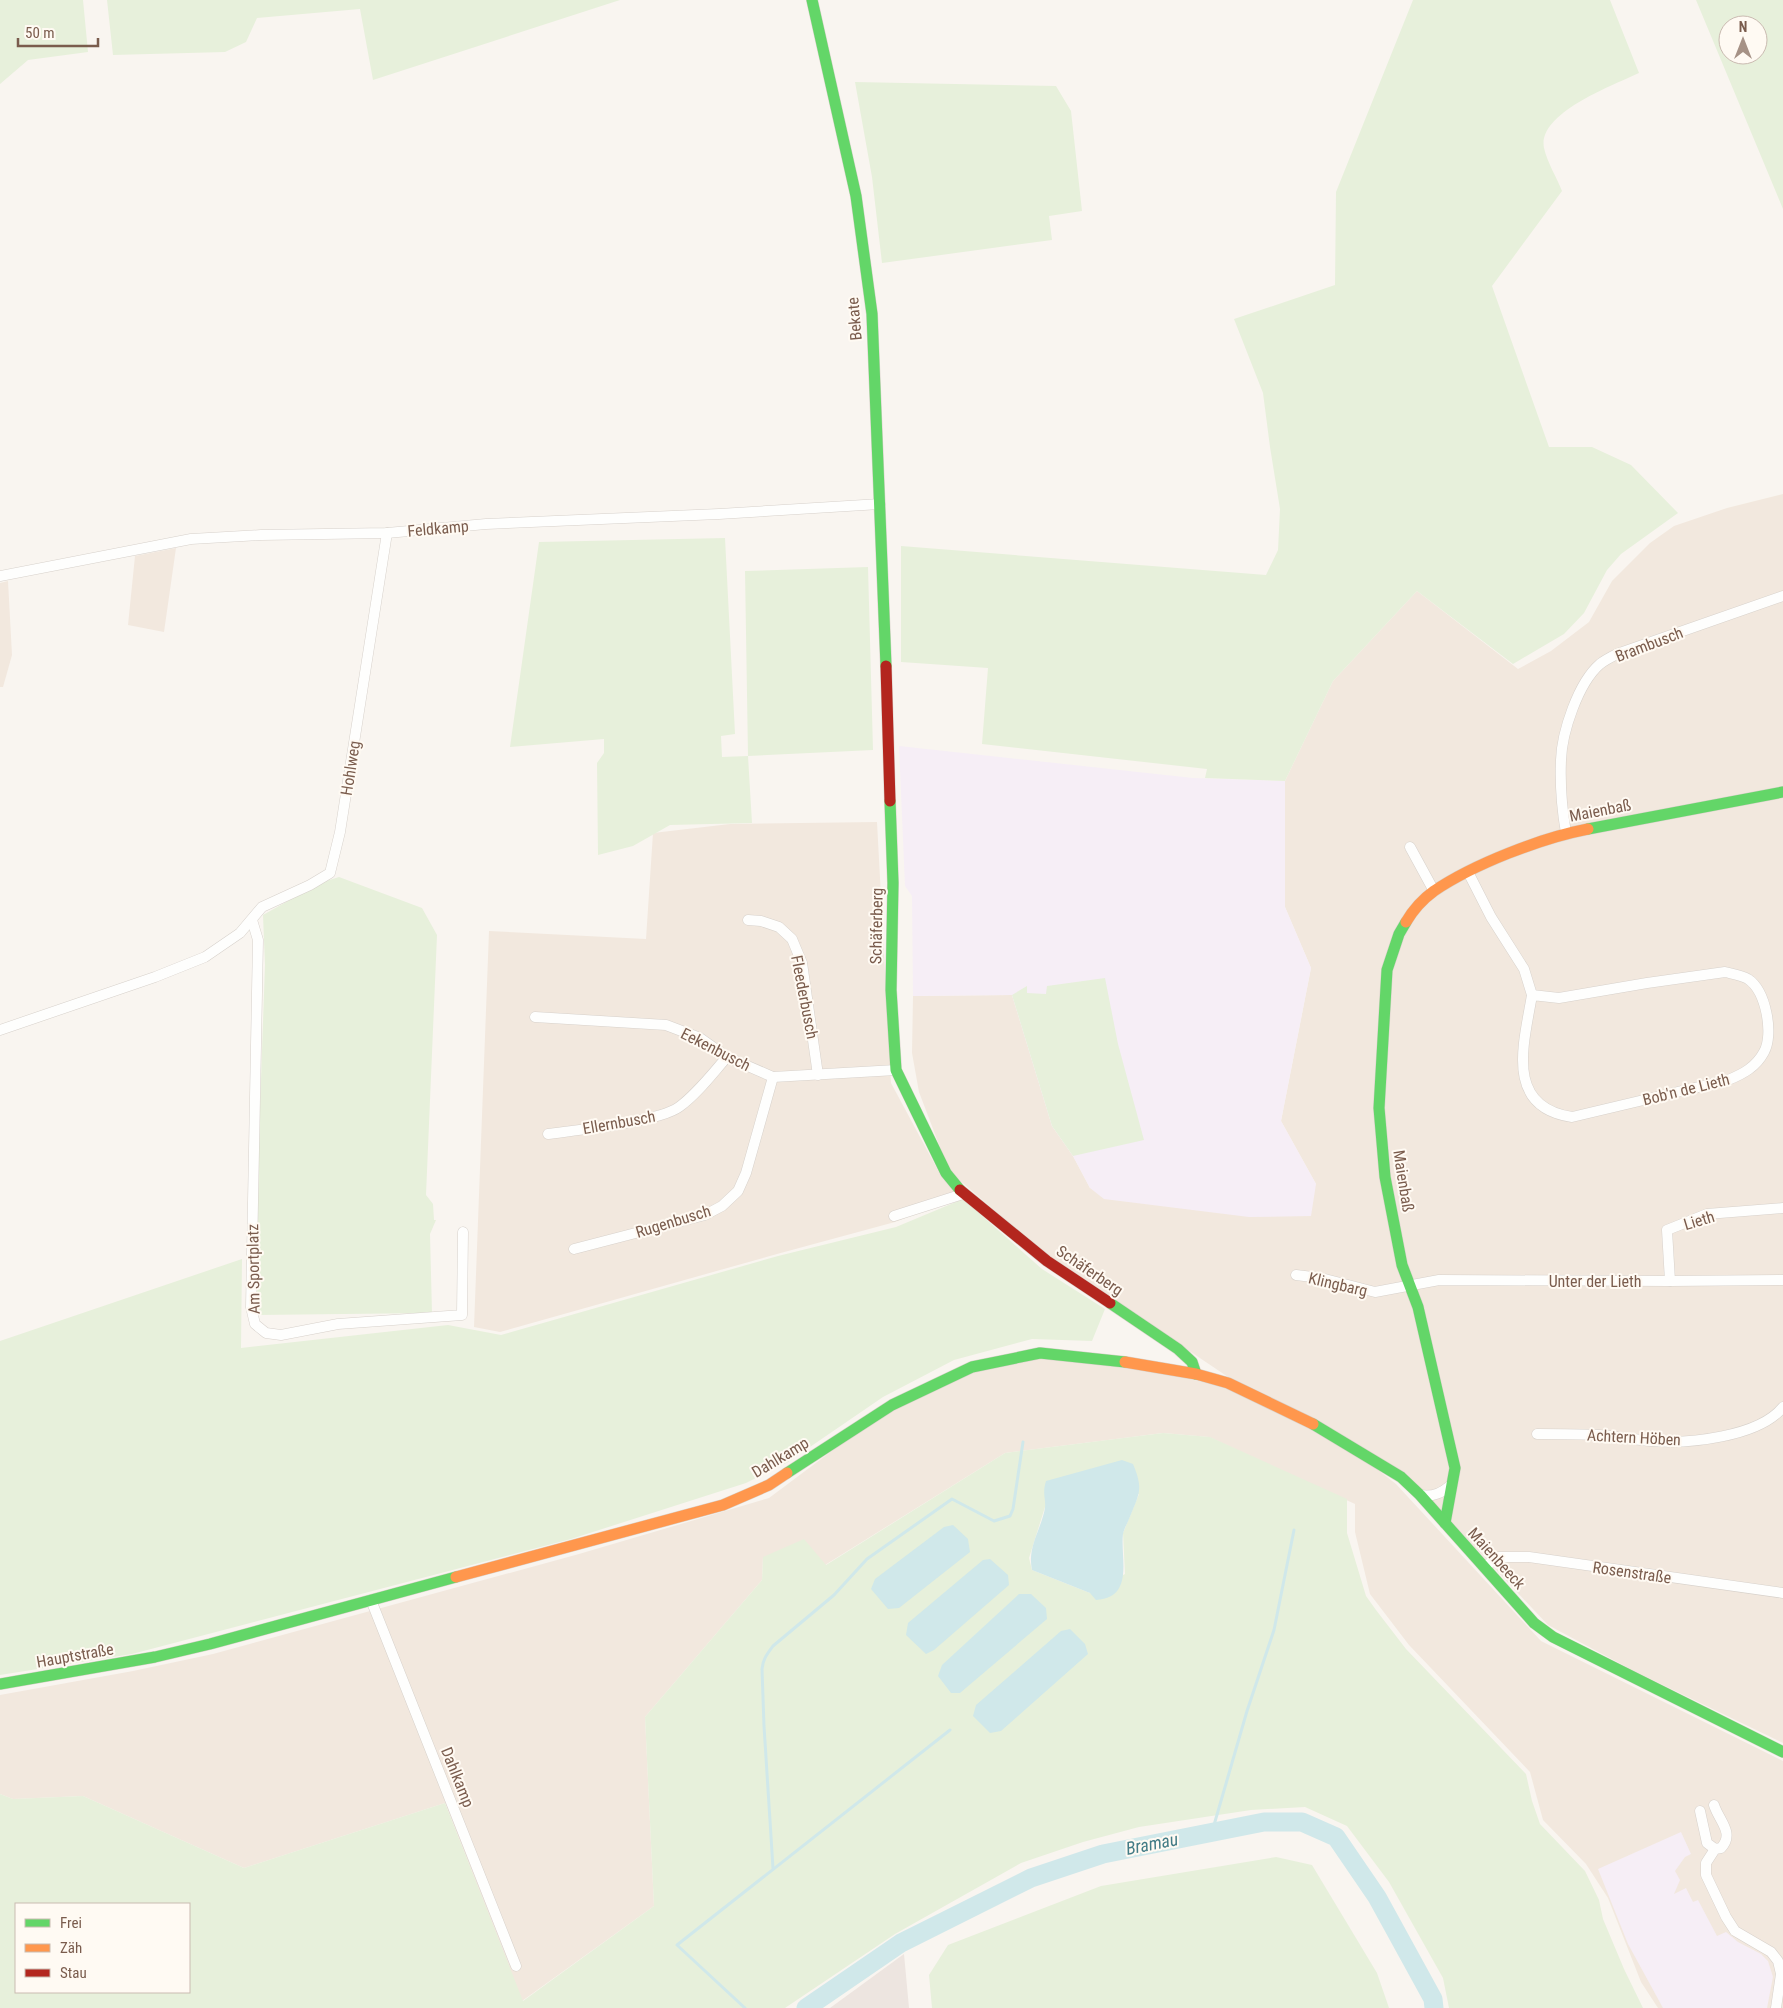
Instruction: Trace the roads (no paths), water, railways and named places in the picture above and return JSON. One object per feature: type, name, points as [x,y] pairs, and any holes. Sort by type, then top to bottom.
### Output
[{"type":"street","name":"Bekate","points":[[812,0],[856,196],[872,314],[886,641]]},
{"type":"street","name":"Feldkamp","points":[[0,576],[191,539],[386,532],[486,524],[719,514],[880,504]]},
{"type":"street","name":"Hohlweg","points":[[0,1030],[205,957],[240,934],[262,907],[310,885],[330,873],[340,832],[386,532]]},
{"type":"street","name":"Brambusch","points":[[1566,833],[1561,758],[1567,725],[1581,690],[1600,664],[1616,654],[1783,596]]},
{"type":"street","name":"Schäferberg","points":[[886,641],[893,883],[891,990],[896,1070],[946,1173],[963,1194],[1047,1261],[1178,1349],[1192,1362],[1196,1374]]},
{"type":"street","name":"Maienbaß","points":[[1444,1523],[1455,1468],[1418,1307],[1402,1266],[1385,1177],[1380,1128],[1379,1108],[1383,1017],[1387,970],[1399,934],[1413,910],[1434,891],[1468,872],[1530,845],[1566,833],[1783,792]]},
{"type":"street","points":[[1410,847],[1434,891]]},
{"type":"street","name":"Bob'n de Lieth","points":[[1468,872],[1491,917],[1524,969],[1532,995],[1523,1044],[1524,1078],[1530,1094],[1541,1106],[1556,1114],[1572,1117],[1728,1080],[1743,1074],[1756,1064],[1765,1051],[1768,1032],[1767,1014],[1762,1001],[1750,980],[1726,972],[1559,998],[1532,995]]},
{"type":"street","name":"Am Sportplatz","points":[[252,920],[258,940],[251,1307],[255,1324],[266,1334],[282,1335],[338,1324],[462,1315],[463,1232]]},
{"type":"street","name":"Fleederbusch","points":[[748,920],[761,921],[779,927],[792,939],[802,963],[818,1075]]},
{"type":"street","name":"Eekenbusch","points":[[535,1017],[666,1025],[700,1038],[727,1057],[773,1077],[896,1070]]},
{"type":"street","name":"Ellernbusch","points":[[548,1134],[653,1118],[678,1108],[727,1057]]},
{"type":"street","name":"Rugenbusch","points":[[574,1249],[705,1215],[722,1206],[738,1191],[746,1173],[773,1077]]},
{"type":"street","points":[[894,1216],[963,1194]]},
{"type":"street","name":"Lieth","points":[[1670,1281],[1667,1230],[1707,1214],[1783,1208]]},
{"type":"street","name":"Klingbarg","points":[[1296,1275],[1321,1278],[1375,1292],[1408,1285]]},
{"type":"street","name":"Unter der Lieth","points":[[1408,1285],[1439,1280],[1783,1280]]},
{"type":"street","name":"Dahlkamp","points":[[155,1658],[723,1505],[769,1486],[892,1405],[972,1367],[1040,1352],[1120,1361],[1196,1374]]},
{"type":"street","name":"Maienbeeck","points":[[1196,1374],[1237,1387],[1282,1408],[1334,1435],[1401,1477],[1534,1623],[1553,1637],[1783,1752]]},
{"type":"street","name":"Achtern Höben","points":[[1537,1434],[1600,1435],[1653,1442],[1706,1440],[1766,1422],[1783,1407]]},
{"type":"street","points":[[1420,1496],[1432,1496],[1444,1491],[1453,1483]]},
{"type":"street","name":"Rosenstraße","points":[[1484,1567],[1499,1557],[1529,1557],[1783,1593]]},
{"type":"street","name":"Dahlkamp","points":[[371,1600],[516,1966]]},
{"type":"street","name":"Hauptstraße","points":[[0,1684],[155,1658]]},
{"type":"street","points":[[1700,1811],[1707,1843],[1715,1849],[1721,1848],[1726,1843],[1728,1834],[1714,1805]]},
{"type":"street","points":[[1715,1849],[1706,1863],[1706,1875],[1738,1934],[1771,1952],[1778,1962],[1781,1974],[1776,2008]]},
{"type":"water","points":[[1122,1460],[1133,1464],[1138,1480],[1139,1492],[1123,1534],[1123,1575],[1121,1584],[1116,1592],[1108,1598],[1096,1600],[1090,1593],[1032,1570],[1031,1554],[1045,1508],[1044,1489],[1046,1481]]},
{"type":"water","points":[[953,1525],[968,1539],[970,1552],[899,1608],[888,1609],[871,1589],[875,1579],[944,1527]]},
{"type":"water","points":[[990,1559],[1008,1575],[1009,1585],[934,1650],[926,1654],[906,1635],[908,1623],[983,1560]]},
{"type":"water","points":[[1019,1594],[1031,1594],[1046,1608],[1047,1619],[960,1693],[951,1693],[938,1676],[942,1665]]},
{"type":"water","points":[[1070,1629],[1085,1644],[1088,1654],[1001,1731],[990,1733],[973,1716],[976,1705],[1061,1631]]},
{"type":"waterway","points":[[773,1868],[762,1669],[767,1654],[773,1646],[834,1595],[867,1559],[952,1499],[994,1521],[1010,1516],[1013,1509],[1023,1442]]},
{"type":"waterway","points":[[1212,1832],[1247,1711],[1274,1630],[1294,1530]]},
{"type":"waterway","points":[[745,2008],[677,1945],[950,1730]]},
{"type":"waterway","name":"Bramau","points":[[806,2008],[901,1943],[1031,1878],[1103,1854],[1264,1822],[1302,1822],[1336,1837],[1377,1897],[1433,1999],[1434,2008]]}]
